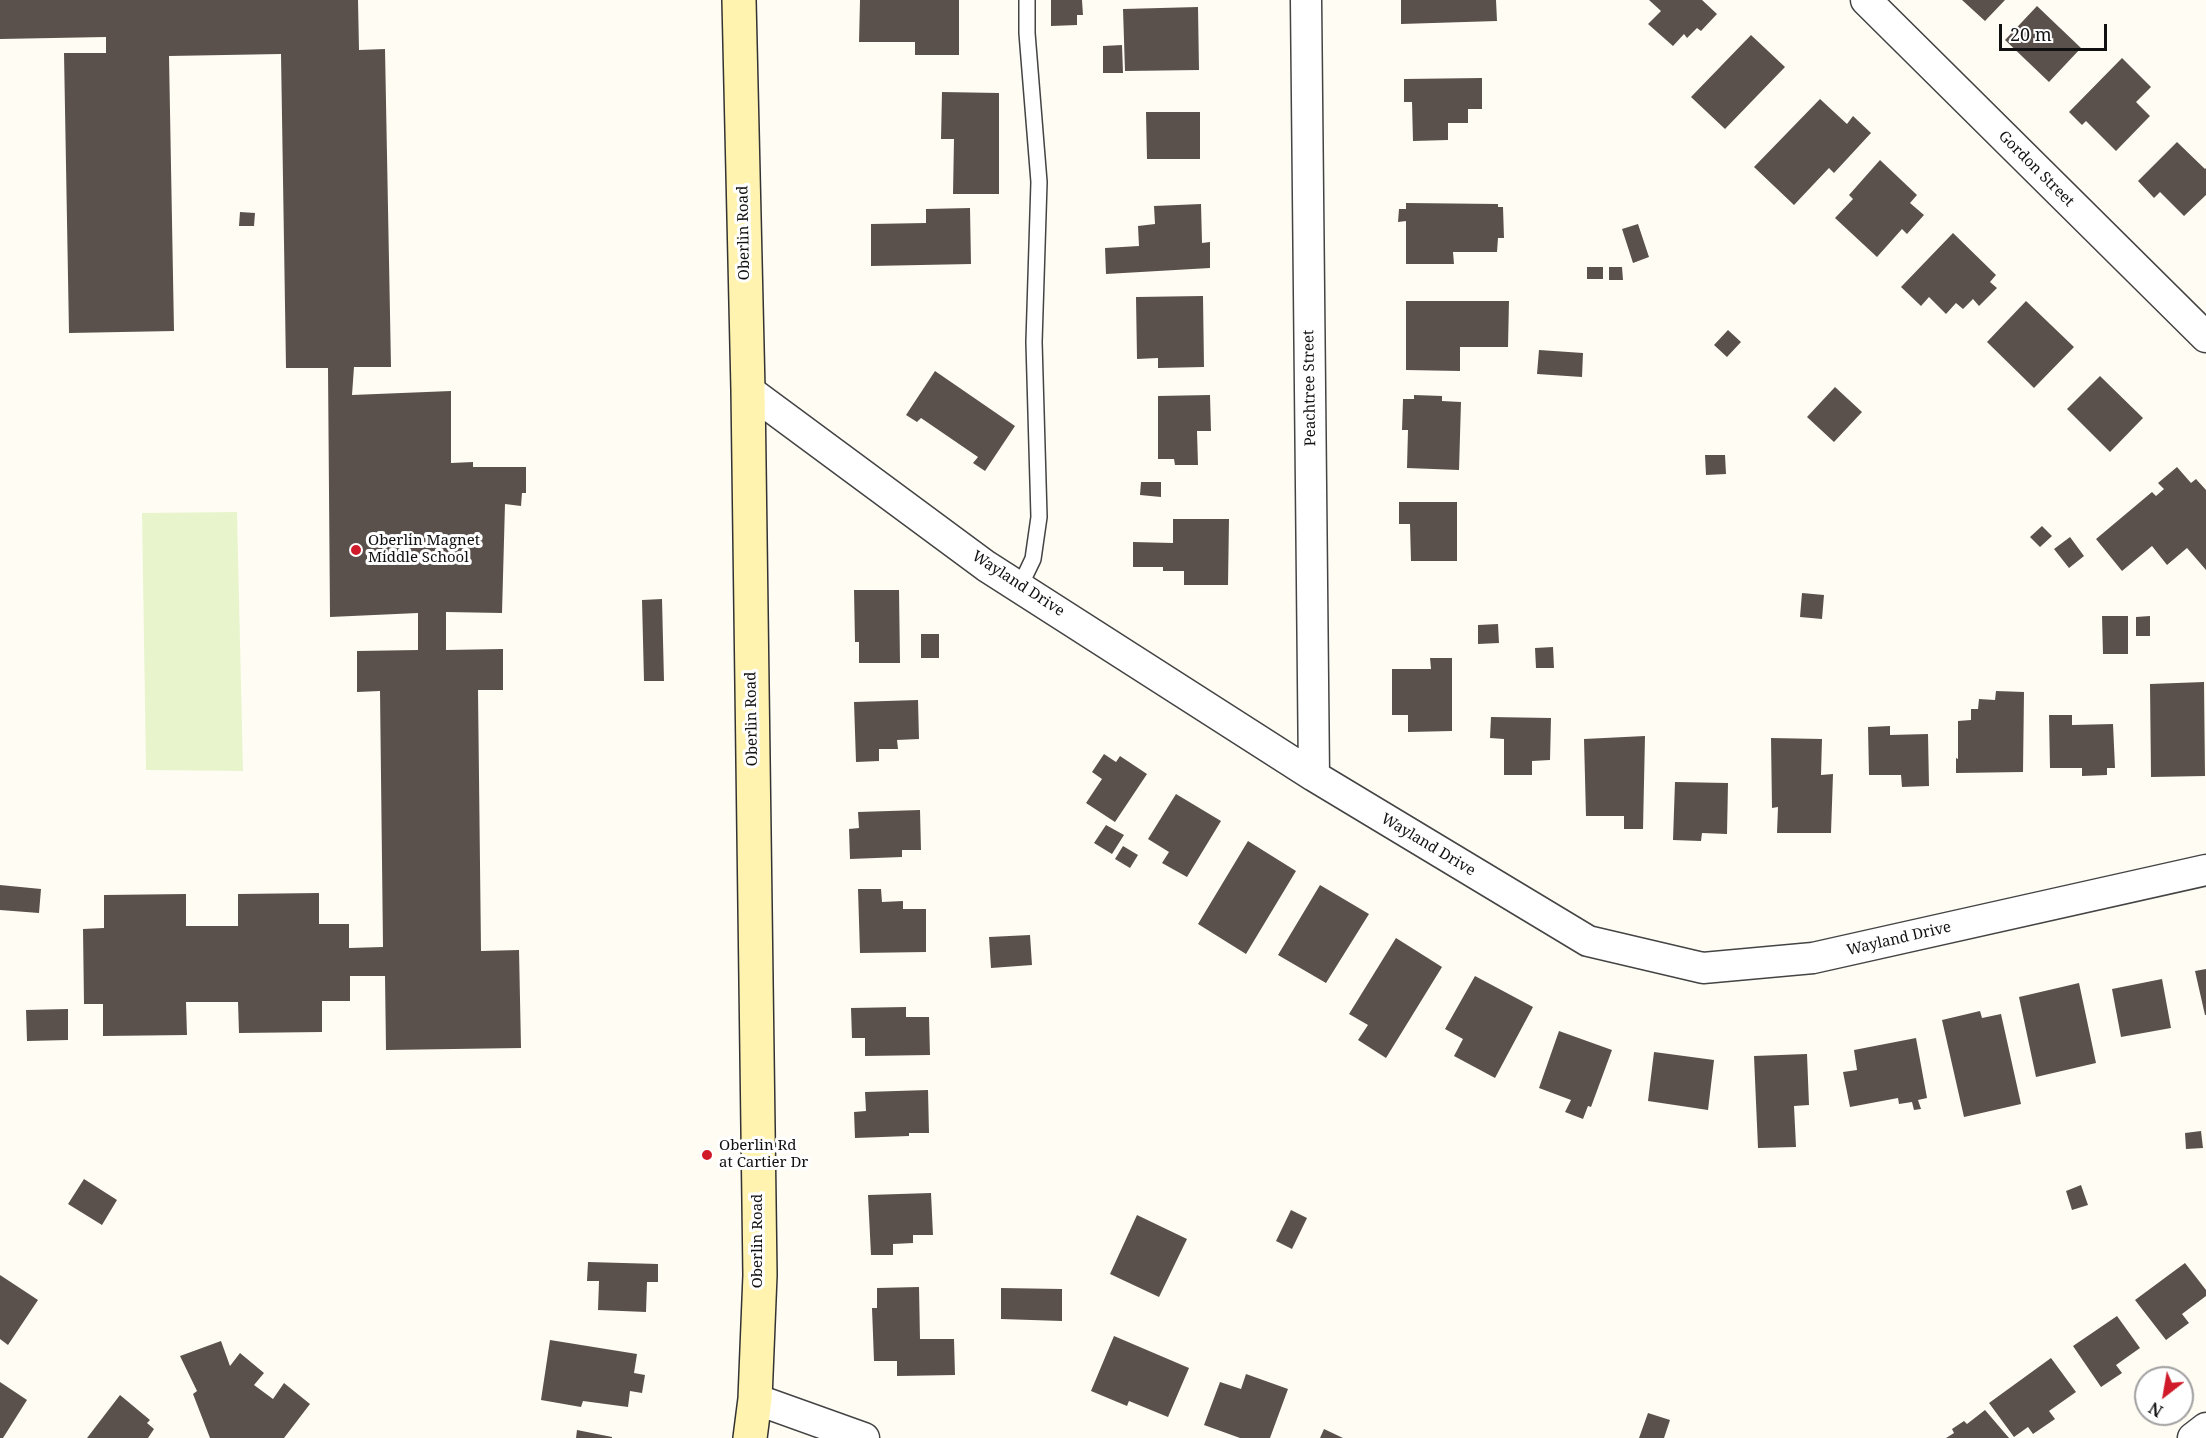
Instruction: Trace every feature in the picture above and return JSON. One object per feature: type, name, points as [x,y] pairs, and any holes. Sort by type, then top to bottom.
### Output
[{"type":"main road","name":"Oberlin Road","points":[[739,0],[748,390],[760,1275],[755,1399],[750,1438]]},
{"type":"street","name":"Peachtree Street","points":[[1306,0],[1314,776]]},
{"type":"street","name":"Gordon Street","points":[[1866,0],[2206,338]]},
{"type":"street","name":"Wayland Drive","points":[[748,390],[986,566],[1314,776],[1588,941],[1702,968],[1813,958],[2206,870]]},
{"type":"street","points":[[755,1399],[864,1438]]},
{"type":"street","points":[[2193,1438],[2206,1428]]},
{"type":"lane","points":[[1020,586],[1033,560],[1040,518],[1034,342],[1039,182],[1027,33],[1027,0]]},
{"type":"green space","points":[[237,512],[243,771],[146,770],[142,513]]},
{"type":"building","points":[[0,0],[358,0],[359,50],[385,49],[391,367],[354,367],[352,395],[451,391],[451,463],[473,462],[473,467],[526,467],[526,493],[522,493],[521,506],[505,504],[502,613],[446,612],[446,650],[503,649],[503,690],[478,690],[481,951],[519,950],[521,1048],[386,1050],[385,976],[350,976],[350,1001],[322,1001],[322,1032],[239,1033],[238,1002],[186,1002],[187,1035],[103,1036],[103,1004],[84,1004],[83,929],[104,928],[104,895],[186,894],[186,926],[238,926],[238,894],[319,893],[319,924],[349,924],[349,948],[383,947],[380,691],[357,692],[357,651],[418,650],[418,613],[330,617],[328,368],[286,368],[281,54],[169,56],[174,331],[69,333],[64,53],[106,53],[106,37],[0,39]]},
{"type":"building","points":[[860,0],[959,0],[959,55],[915,55],[915,42],[859,42]]},
{"type":"building","points":[[1051,0],[1082,0],[1083,15],[1077,15],[1077,25],[1051,26]]},
{"type":"building","points":[[1401,0],[1496,0],[1497,21],[1401,24]]},
{"type":"building","points":[[1649,0],[1702,0],[1717,14],[1701,31],[1697,28],[1687,38],[1684,34],[1673,46],[1648,24],[1661,11]]},
{"type":"building","points":[[1962,0],[2005,0],[1985,21]]},
{"type":"building","points":[[2037,6],[2081,48],[2049,82],[2005,40]]},
{"type":"building","points":[[1198,7],[1199,70],[1125,71],[1123,9]]},
{"type":"building","points":[[1751,35],[1785,67],[1725,129],[1691,97]]},
{"type":"building","points":[[1122,45],[1123,73],[1103,73],[1103,46]]},
{"type":"building","points":[[2122,58],[2151,87],[2136,102],[2150,116],[2116,151],[2086,121],[2082,125],[2069,112]]},
{"type":"building","points":[[1482,78],[1482,109],[1468,109],[1468,123],[1448,123],[1448,140],[1413,141],[1412,102],[1404,102],[1404,79]]},
{"type":"building","points":[[942,92],[999,93],[999,194],[953,194],[954,139],[941,139]]},
{"type":"building","points":[[1820,99],[1847,124],[1853,116],[1871,133],[1834,173],[1829,168],[1794,205],[1754,167]]},
{"type":"building","points":[[1146,112],[1200,112],[1200,159],[1147,159]]},
{"type":"building","points":[[2177,142],[2206,168],[2206,195],[2184,216],[2160,192],[2154,198],[2138,181]]},
{"type":"building","points":[[1880,160],[1917,195],[1910,203],[1924,215],[1907,234],[1902,229],[1877,257],[1835,218],[1853,199],[1849,195]]},
{"type":"building","points":[[1406,203],[1498,204],[1498,207],[1503,207],[1504,238],[1498,238],[1497,252],[1453,252],[1454,264],[1406,264],[1406,221],[1398,222],[1399,209],[1406,209]]},
{"type":"building","points":[[1201,204],[1202,243],[1210,242],[1210,268],[1106,274],[1105,248],[1139,246],[1138,226],[1155,224],[1154,206]]},
{"type":"building","points":[[970,208],[971,264],[871,266],[871,224],[926,223],[926,209]]},
{"type":"building","points":[[240,212],[255,213],[254,226],[239,226]]},
{"type":"building","points":[[1638,224],[1649,257],[1633,263],[1622,229]]},
{"type":"building","points":[[1953,233],[1996,275],[1990,282],[1997,288],[1979,306],[1973,299],[1963,309],[1956,303],[1946,314],[1929,297],[1921,306],[1901,287]]},
{"type":"building","points":[[1587,267],[1603,267],[1603,279],[1587,279]]},
{"type":"building","points":[[1609,267],[1622,267],[1623,280],[1609,280]]},
{"type":"building","points":[[1203,296],[1204,367],[1158,368],[1158,358],[1137,359],[1136,297]]},
{"type":"building","points":[[1406,301],[1509,301],[1508,347],[1460,347],[1460,371],[1406,370]]},
{"type":"building","points":[[2026,301],[2074,347],[2034,388],[1987,342]]},
{"type":"building","points":[[1728,330],[1741,342],[1727,357],[1714,345]]},
{"type":"building","points":[[1539,350],[1583,353],[1582,377],[1537,374]]},
{"type":"building","points":[[935,371],[1015,426],[985,471],[973,463],[978,457],[921,418],[917,422],[906,415]]},
{"type":"building","points":[[2100,376],[2143,418],[2110,452],[2067,409]]},
{"type":"building","points":[[1835,387],[1862,412],[1834,442],[1807,417]]},
{"type":"building","points":[[1210,395],[1211,431],[1197,431],[1198,465],[1175,465],[1174,459],[1158,459],[1158,396]]},
{"type":"building","points":[[1414,395],[1442,396],[1442,401],[1461,402],[1459,470],[1407,468],[1408,430],[1402,430],[1403,399],[1414,399]]},
{"type":"building","points":[[1705,455],[1725,455],[1726,474],[1706,475]]},
{"type":"building","points":[[2177,467],[2191,483],[2196,479],[2206,490],[2206,570],[2187,548],[2167,565],[2152,546],[2122,571],[2096,539],[2152,492],[2156,496],[2164,489],[2158,483]]},
{"type":"building","points":[[1141,482],[1161,482],[1161,497],[1140,495]]},
{"type":"building","points":[[1399,502],[1457,502],[1457,561],[1411,561],[1410,524],[1399,524]]},
{"type":"building","points":[[1173,519],[1229,519],[1228,585],[1184,585],[1184,571],[1163,571],[1163,567],[1133,567],[1133,542],[1173,543]]},
{"type":"building","points":[[2042,526],[2052,536],[2040,547],[2030,537]]},
{"type":"building","points":[[2070,537],[2084,556],[2069,568],[2054,549]]},
{"type":"building","points":[[854,590],[899,590],[900,663],[859,663],[859,642],[855,642]]},
{"type":"building","points":[[1802,593],[1824,595],[1822,619],[1800,617]]},
{"type":"building","points":[[662,599],[664,681],[644,681],[642,600]]},
{"type":"building","points":[[2102,616],[2128,616],[2128,654],[2103,654]]},
{"type":"building","points":[[2150,616],[2150,636],[2136,636],[2136,617]]},
{"type":"building","points":[[1498,624],[1499,643],[1478,644],[1478,625]]},
{"type":"building","points":[[921,634],[939,634],[939,658],[921,658]]},
{"type":"building","points":[[1553,647],[1554,668],[1536,668],[1535,648]]},
{"type":"building","points":[[1430,658],[1452,658],[1452,731],[1408,732],[1408,715],[1392,715],[1392,669],[1431,669]]},
{"type":"building","points":[[2204,682],[2205,776],[2151,777],[2150,684]]},
{"type":"building","points":[[1996,691],[2024,692],[2023,772],[1956,773],[1958,721],[1971,720],[1971,709],[1978,709],[1979,699],[1995,700]]},
{"type":"building","points":[[918,700],[919,739],[897,740],[898,749],[879,749],[879,761],[856,762],[854,702]]},
{"type":"building","points":[[2049,715],[2072,715],[2072,725],[2113,724],[2115,768],[2107,768],[2107,775],[2082,776],[2082,768],[2050,768]]},
{"type":"building","points":[[1491,717],[1551,718],[1550,760],[1532,761],[1532,775],[1504,775],[1504,739],[1490,738]]},
{"type":"building","points":[[1890,726],[1890,735],[1928,734],[1929,786],[1902,787],[1901,775],[1869,775],[1868,727]]},
{"type":"building","points":[[1645,736],[1643,829],[1624,829],[1624,816],[1586,816],[1584,739]]},
{"type":"building","points":[[1771,738],[1822,739],[1821,775],[1833,774],[1831,833],[1777,833],[1778,807],[1772,808]]},
{"type":"building","points":[[1104,754],[1116,762],[1120,756],[1147,774],[1115,822],[1086,803],[1102,779],[1092,772]]},
{"type":"building","points":[[1675,782],[1728,783],[1727,834],[1702,833],[1701,841],[1673,840]]},
{"type":"building","points":[[1176,794],[1221,821],[1187,877],[1162,863],[1169,852],[1148,839]]},
{"type":"building","points":[[920,810],[921,850],[902,850],[902,857],[850,859],[849,829],[859,828],[858,812]]},
{"type":"building","points":[[1106,825],[1124,835],[1112,854],[1094,843]]},
{"type":"building","points":[[1248,841],[1296,871],[1246,954],[1198,924]]},
{"type":"building","points":[[1123,846],[1138,855],[1130,868],[1115,859]]},
{"type":"building","points":[[0,885],[41,889],[39,913],[0,910]]},
{"type":"building","points":[[1320,885],[1369,914],[1326,983],[1278,955]]},
{"type":"building","points":[[858,889],[881,889],[882,902],[903,901],[903,909],[926,909],[926,952],[860,953]]},
{"type":"building","points":[[1030,935],[1032,965],[991,968],[989,937]]},
{"type":"building","points":[[1396,938],[1442,967],[1386,1058],[1358,1040],[1368,1025],[1349,1014]]},
{"type":"building","points":[[2206,969],[2206,1015],[2205,1015],[2195,971]]},
{"type":"building","points":[[1475,976],[1533,1007],[1495,1078],[1454,1056],[1463,1039],[1445,1029]]},
{"type":"building","points":[[2162,979],[2171,1028],[2121,1037],[2112,989]]},
{"type":"building","points":[[2079,983],[2096,1063],[2036,1077],[2019,997]]},
{"type":"building","points":[[906,1007],[906,1017],[929,1017],[930,1055],[865,1056],[865,1038],[852,1038],[851,1008]]},
{"type":"building","points":[[68,1009],[68,1040],[27,1041],[26,1010]]},
{"type":"building","points":[[1980,1011],[1982,1018],[2001,1014],[2021,1104],[1964,1117],[1942,1020]]},
{"type":"building","points":[[1559,1031],[1612,1050],[1591,1107],[1588,1106],[1583,1119],[1565,1112],[1571,1100],[1539,1088]]},
{"type":"building","points":[[1916,1038],[1927,1098],[1918,1100],[1921,1109],[1914,1110],[1912,1102],[1899,1104],[1898,1098],[1850,1107],[1843,1072],[1857,1070],[1854,1050]]},
{"type":"building","points":[[1654,1052],[1714,1060],[1708,1110],[1648,1101]]},
{"type":"building","points":[[1807,1054],[1809,1105],[1794,1106],[1796,1147],[1758,1148],[1754,1056]]},
{"type":"building","points":[[928,1090],[929,1133],[855,1138],[854,1112],[866,1111],[865,1092]]},
{"type":"building","points":[[2201,1131],[2203,1148],[2186,1149],[2185,1133]]},
{"type":"building","points":[[84,1179],[117,1200],[102,1225],[68,1204]]},
{"type":"building","points":[[2081,1185],[2088,1205],[2072,1210],[2066,1191]]},
{"type":"building","points":[[931,1193],[933,1235],[913,1235],[913,1243],[893,1244],[893,1255],[871,1255],[868,1195]]},
{"type":"building","points":[[1291,1210],[1307,1218],[1292,1249],[1276,1241]]},
{"type":"building","points":[[1137,1215],[1187,1239],[1159,1297],[1110,1274]]},
{"type":"building","points":[[588,1262],[658,1264],[658,1282],[647,1282],[646,1312],[598,1310],[599,1281],[587,1281]]},
{"type":"building","points":[[2185,1263],[2206,1290],[2206,1296],[2182,1314],[2189,1323],[2166,1340],[2135,1300]]},
{"type":"building","points":[[0,1275],[38,1300],[8,1345],[0,1339]]},
{"type":"building","points":[[919,1287],[920,1339],[954,1339],[955,1375],[897,1376],[897,1361],[874,1361],[872,1308],[877,1308],[877,1288]]},
{"type":"building","points":[[1001,1288],[1062,1289],[1062,1321],[1001,1319]]},
{"type":"building","points":[[2117,1316],[2140,1348],[2116,1365],[2122,1373],[2101,1387],[2073,1346]]},
{"type":"building","points":[[1114,1336],[1189,1368],[1168,1417],[1129,1401],[1127,1406],[1091,1391]]},
{"type":"building","points":[[550,1340],[637,1354],[634,1373],[645,1375],[642,1393],[630,1391],[628,1407],[583,1401],[581,1407],[541,1400]]},
{"type":"building","points":[[221,1341],[230,1366],[240,1353],[264,1373],[254,1385],[273,1399],[284,1383],[310,1404],[284,1438],[210,1438],[193,1394],[197,1391],[180,1356]]},
{"type":"building","points":[[2051,1358],[2076,1392],[2049,1411],[2055,1419],[2033,1434],[2028,1427],[2014,1437],[1989,1403]]},
{"type":"building","points":[[1246,1374],[1288,1389],[1270,1438],[1240,1438],[1204,1425],[1220,1382],[1241,1389]]},
{"type":"building","points":[[0,1382],[27,1400],[3,1438],[0,1438]]},
{"type":"building","points":[[120,1395],[150,1420],[147,1423],[154,1429],[148,1438],[87,1438]]},
{"type":"building","points":[[1985,1410],[2009,1438],[1946,1438],[1954,1433],[1952,1429],[1964,1421],[1967,1424]]},
{"type":"building","points":[[1648,1413],[1670,1420],[1664,1438],[1639,1438]]},
{"type":"building","points":[[1324,1429],[1343,1438],[1320,1438]]},
{"type":"building","points":[[577,1430],[612,1437],[612,1438],[576,1438]]},
{"type":"place","name":"Oberlin Magnet Middle School","points":[[356,550]]},
{"type":"place","name":"Oberlin Rd at Cartier Dr","points":[[707,1155]]}]
